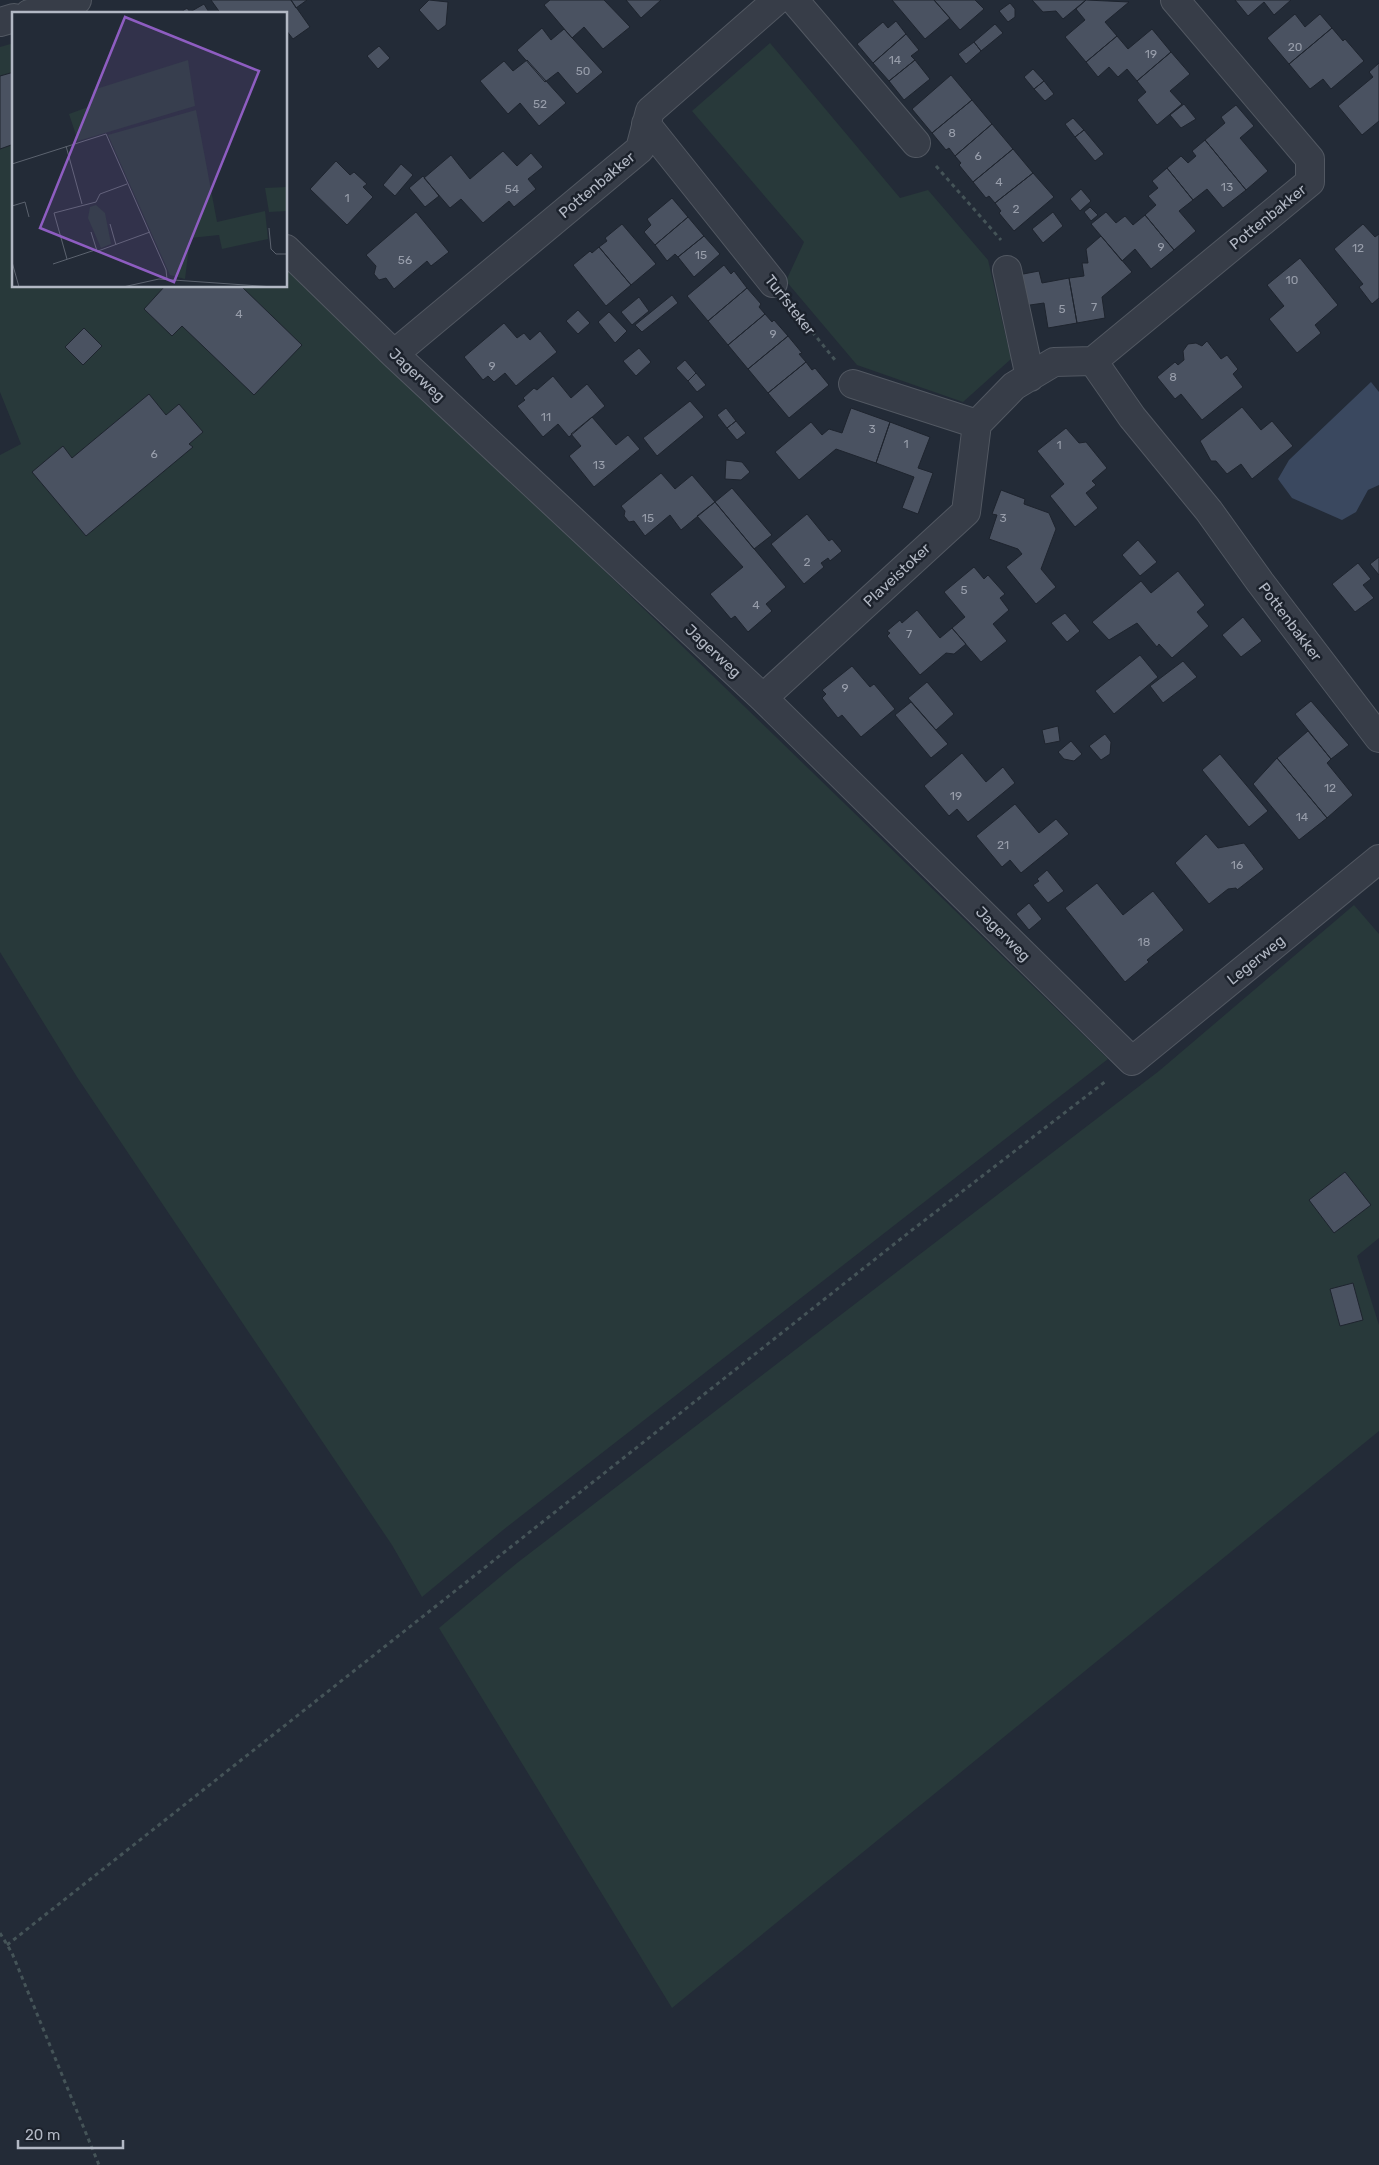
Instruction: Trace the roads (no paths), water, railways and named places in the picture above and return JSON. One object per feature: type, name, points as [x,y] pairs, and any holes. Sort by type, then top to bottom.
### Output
[{"type":"street","name":"Pottenbakker","points":[[394,354],[640,149],[650,111],[777,0]]},
{"type":"street","points":[[794,0],[916,143]]},
{"type":"street","points":[[805,0],[817,2],[819,0]]},
{"type":"street","name":"Pottenbakker","points":[[1175,0],[1310,159],[1310,182],[1093,361],[1132,418],[1209,510],[1260,582],[1379,738]]},
{"type":"street","points":[[39,12],[76,5]]},
{"type":"street","name":"Turfsteker","points":[[646,124],[773,283]]},
{"type":"street","name":"Jagerweg","points":[[288,251],[394,354],[764,698],[1132,1061]]},
{"type":"street","points":[[1007,270],[1030,377]]},
{"type":"street","points":[[853,384],[977,424],[1014,386],[1054,362],[1093,361]]},
{"type":"street","name":"Plaveistoker","points":[[764,698],[966,512],[977,424]]},
{"type":"street","name":"Legerweg","points":[[1132,1061],[1379,859]]},
{"type":"water","points":[[1371,382],[1379,392],[1379,485],[1368,490],[1356,512],[1342,520],[1292,498],[1278,479],[1289,460]]}]
